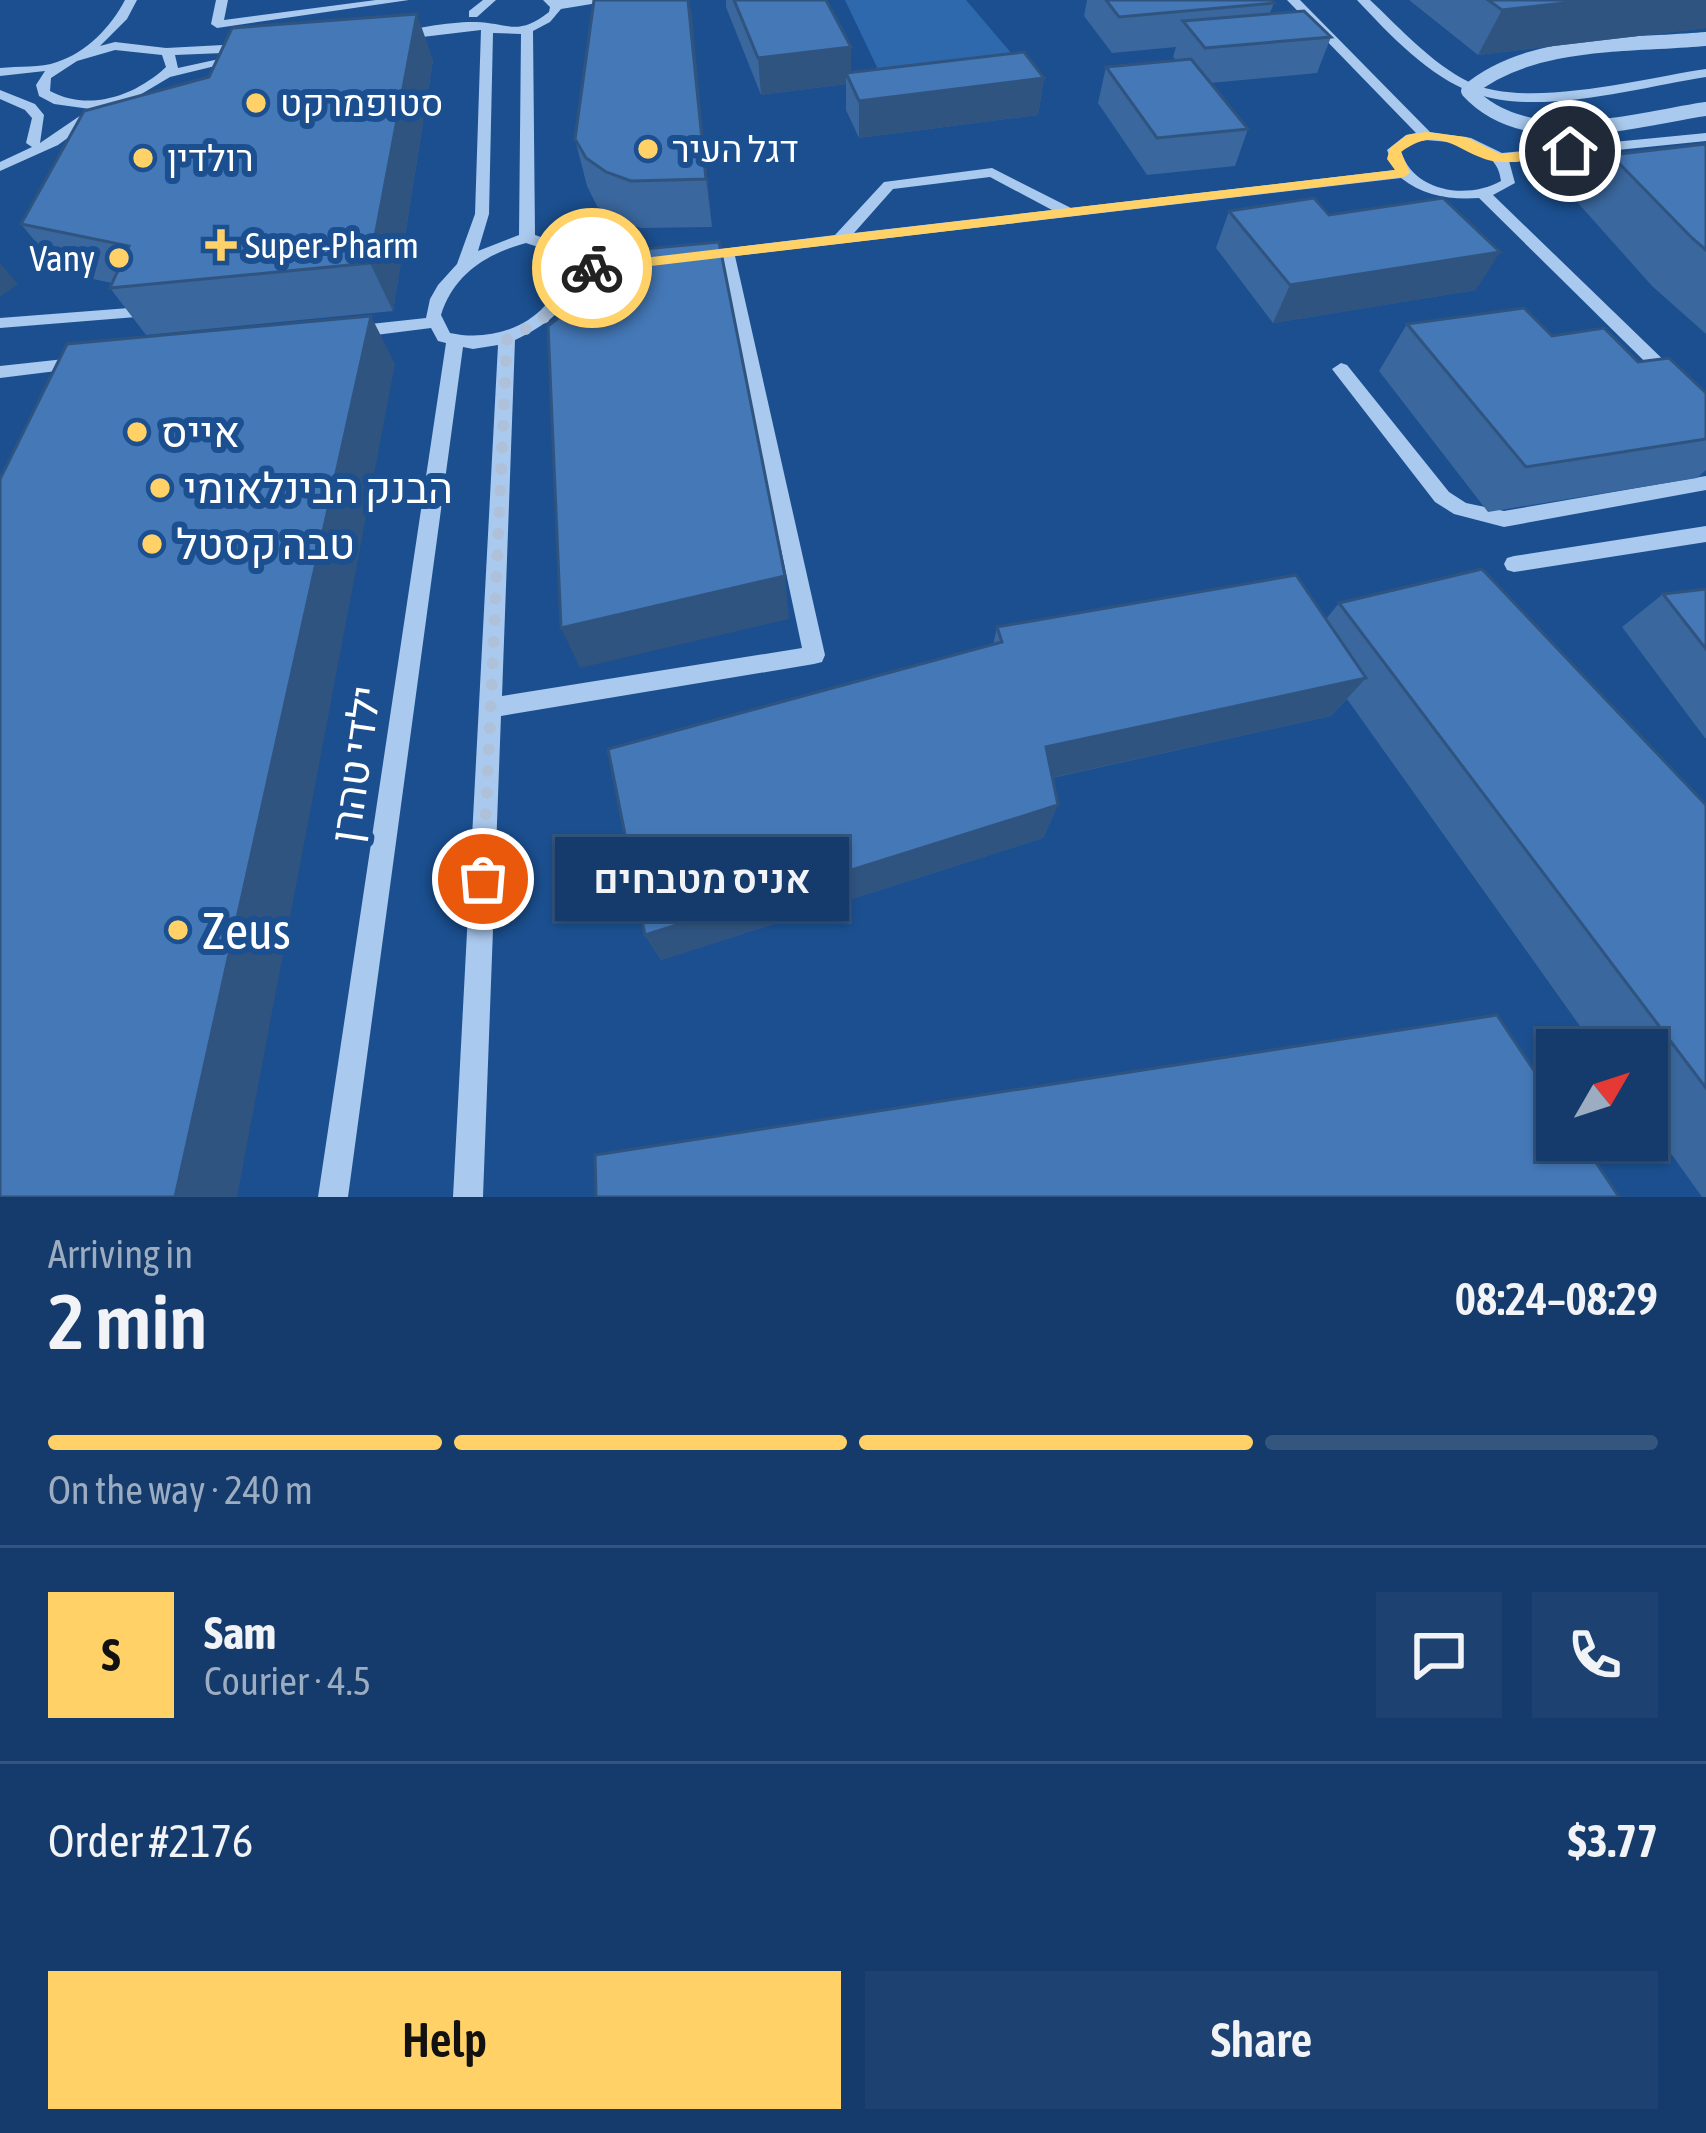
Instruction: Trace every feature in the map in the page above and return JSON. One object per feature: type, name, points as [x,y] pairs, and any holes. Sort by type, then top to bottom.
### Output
[{"type":"street","points":[[0,72],[57,66],[84,54],[100,44],[131,0]]},
{"type":"street","points":[[222,0],[218,24],[404,0]]},
{"type":"street","points":[[464,266],[482,214],[479,23],[490,0]]},
{"type":"street","points":[[389,33],[479,23],[527,29],[549,20],[553,3],[610,0]]},
{"type":"street","points":[[1292,0],[1426,136]]},
{"type":"street","points":[[1363,0],[1442,69],[1484,93],[1539,95],[1706,73]]},
{"type":"street","points":[[123,16],[146,46]]},
{"type":"street","points":[[527,29],[527,238]]},
{"type":"street","points":[[1706,39],[1512,64],[1485,73],[1468,91],[1483,111],[1502,121],[1548,128],[1706,109]]},
{"type":"street","points":[[42,87],[52,100],[67,104],[108,102],[148,88],[166,74],[246,52],[166,52],[146,46],[115,46],[84,54]]},
{"type":"street","points":[[166,52],[172,59],[166,74]]},
{"type":"street","points":[[0,92],[42,87],[57,66]]},
{"type":"street","points":[[0,92],[30,107],[39,118],[34,143]]},
{"type":"street","points":[[0,166],[53,142],[108,102]]},
{"type":"street","points":[[0,166],[63,122],[70,113],[67,104]]},
{"type":"street","points":[[1426,136],[1462,140],[1498,158],[1509,174],[1508,183],[1484,195],[1446,193],[1404,173],[1394,150],[1411,138],[1426,136]]},
{"type":"street","points":[[1498,158],[1705,138]]},
{"type":"street","points":[[840,239],[889,185],[971,174],[992,172],[1069,212]]},
{"type":"street","points":[[682,258],[1404,173]]},
{"type":"street","points":[[1484,195],[1706,412]]},
{"type":"street","points":[[527,238],[562,248],[573,271],[567,296],[507,339],[455,342],[444,337],[433,315],[442,290],[464,266],[498,244],[527,238]]},
{"type":"street","points":[[490,708],[814,655],[726,253]]},
{"type":"street","points":[[573,271],[660,260]]},
{"type":"street","points":[[0,323],[156,311]]},
{"type":"street","points":[[323,335],[435,322]]},
{"type":"street","points":[[468,1197],[507,339]]},
{"type":"street","name":"ילדי טהרן","points":[[332,1197],[455,342]]},
{"type":"street","points":[[0,372],[100,361]]},
{"type":"street","points":[[69,384],[79,363]]},
{"type":"street","points":[[1342,369],[1442,496],[1461,509],[1504,519],[1706,483]]},
{"type":"street","points":[[1514,564],[1706,534]]},
{"type":"shaded area","points":[[845,0],[966,0],[1024,68],[885,84]]},
{"type":"building","name":"דגל העיר","points":[[594,0],[688,0],[706,179],[631,181],[586,158],[575,139]]},
{"type":"building","points":[[734,0],[826,0],[851,47],[758,58]]},
{"type":"building","points":[[1106,0],[1271,0],[1274,3],[1119,17]]},
{"type":"building","points":[[1488,0],[1591,0],[1502,10]]},
{"type":"building","points":[[1304,11],[1331,37],[1205,48],[1183,21]]},
{"type":"building","points":[[417,14],[370,263],[110,288],[129,246],[21,224],[84,111],[209,77],[232,28]]},
{"type":"building","points":[[1024,52],[1044,78],[859,101],[846,73]]},
{"type":"building","points":[[1191,59],[1248,129],[1157,138],[1106,67]]},
{"type":"building","points":[[1706,144],[1706,250],[1611,155]]},
{"type":"building","points":[[1314,198],[1329,215],[1443,198],[1500,252],[1290,285],[1229,211]]},
{"type":"building","points":[[719,242],[785,576],[561,628],[548,326],[585,297],[622,251]]},
{"type":"building","points":[[1524,308],[1552,336],[1604,328],[1638,362],[1669,358],[1706,393],[1706,439],[1526,467],[1407,324]]},
{"type":"building","points":[[371,316],[175,1197],[0,1197],[0,479],[67,344]]},
{"type":"building","points":[[1482,569],[1706,805],[1706,1088],[1668,1038],[1668,1029],[1661,1029],[1339,603]]},
{"type":"building","points":[[1296,575],[1366,678],[1046,747],[1058,805],[645,935],[608,749],[1002,642],[997,627]]},
{"type":"building","points":[[1706,589],[1706,649],[1663,594]]},
{"type":"building","points":[[1497,1015],[1536,1074],[1536,1161],[1595,1161],[1619,1197],[596,1197],[595,1155]]},
{"type":"way so far","points":[[483,879],[507,339],[557,307],[567,296],[573,271],[592,268]]},
{"type":"place","name":"סטופמרקט","points":[[256,103]]},
{"type":"place","name":"דגל העיר","points":[[648,149]]},
{"type":"place","name":"רולדין","points":[[143,158]]},
{"type":"place","name":"Super-Pharm","points":[[221,245]]},
{"type":"place","name":"Vany","points":[[119,258]]},
{"type":"place","name":"אייס","points":[[137,432]]},
{"type":"place","name":"הבנק הבינלאומי","points":[[160,488]]},
{"type":"place","name":"טבה קסטל","points":[[152,544]]},
{"type":"place","name":"אניס מטבחים","points":[[483,879]]},
{"type":"place","name":"Zeus","points":[[178,930]]},
{"type":"route","points":[[592,268],[1404,173],[1394,150],[1411,138],[1426,136],[1462,140],[1498,158],[1570,151]]}]
